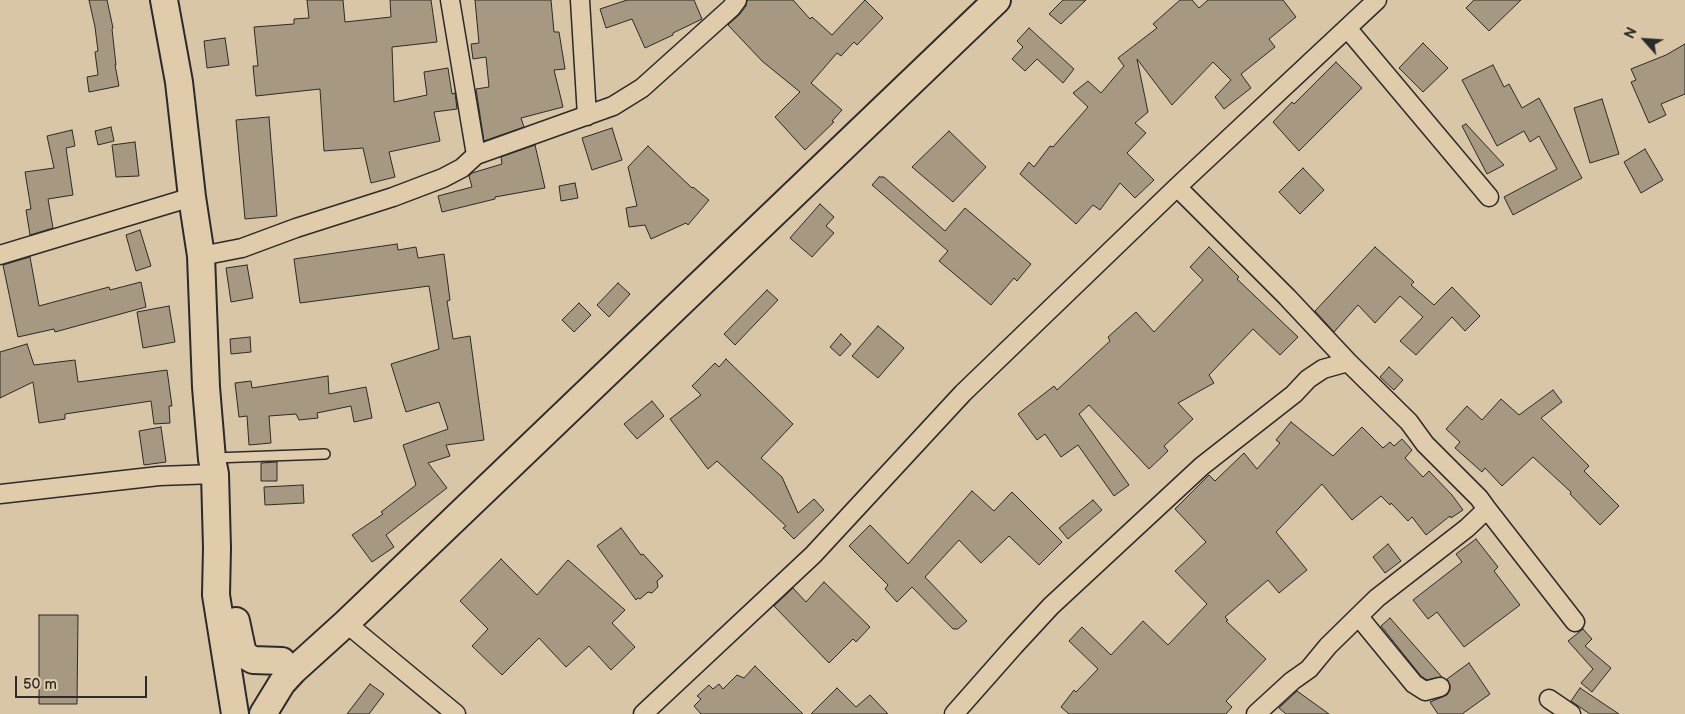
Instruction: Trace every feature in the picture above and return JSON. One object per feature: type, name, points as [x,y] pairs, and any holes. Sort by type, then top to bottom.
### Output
[{"type":"main road","points":[[164,0],[179,82],[192,197],[201,256],[206,387],[213,466],[217,548],[216,595],[235,714]]},
{"type":"main road","points":[[263,714],[282,683],[293,671],[346,623],[769,209],[976,0]]},
{"type":"main road","points":[[246,714],[262,686],[282,661],[997,0]]},
{"type":"main road","points":[[217,548],[231,585],[239,638],[244,654],[253,660],[282,661]]},
{"type":"street","points":[[450,0],[476,155]]},
{"type":"street","points":[[580,0],[587,116]]},
{"type":"street","points":[[201,256],[242,248],[296,228],[393,197],[443,178],[462,168],[476,155],[613,106],[642,88],[731,8],[737,0]]},
{"type":"street","points":[[643,714],[813,555],[963,393],[1177,187],[1378,0]]},
{"type":"street","points":[[1348,28],[1488,197]]},
{"type":"street","points":[[1177,187],[1409,422],[1426,444],[1479,498],[1575,622]]},
{"type":"street","points":[[0,255],[192,197]]},
{"type":"street","points":[[954,714],[1051,606],[1202,466],[1287,400],[1308,379],[1324,369],[1348,362]]},
{"type":"street","points":[[0,494],[159,476],[213,466]]},
{"type":"street","points":[[1256,714],[1292,681],[1309,669],[1328,646],[1377,598],[1466,528],[1487,509]]},
{"type":"street","points":[[1359,617],[1414,684],[1425,692],[1440,687]]},
{"type":"street","points":[[346,623],[456,714]]},
{"type":"street","points":[[1549,699],[1571,714]]},
{"type":"lane","points":[[213,466],[325,454]]},
{"type":"building","points":[[89,0],[107,0],[113,28],[115,65],[119,86],[89,92],[87,77],[98,75],[95,52],[98,51]]},
{"type":"building","points":[[307,0],[343,0],[345,22],[391,17],[390,0],[431,0],[437,42],[392,47],[394,102],[427,95],[424,72],[448,68],[452,94],[455,93],[457,109],[434,112],[440,141],[389,152],[395,177],[371,183],[363,148],[324,151],[320,89],[256,96],[253,66],[258,66],[254,27],[294,24],[294,19],[309,18]]},
{"type":"building","points":[[475,0],[551,0],[554,32],[559,32],[565,69],[554,70],[563,107],[521,118],[524,127],[484,141],[476,89],[489,87],[486,57],[473,59],[471,44],[479,43]]},
{"type":"building","points":[[627,0],[694,0],[702,19],[645,48],[632,19],[606,28],[600,9]]},
{"type":"building","points":[[747,0],[793,0],[810,19],[812,17],[832,35],[865,0],[883,18],[857,45],[854,42],[841,56],[837,53],[811,83],[842,110],[832,121],[834,122],[805,150],[775,117],[800,92],[762,61],[728,25],[740,14],[746,6]]},
{"type":"building","points":[[1063,0],[1086,0],[1061,24],[1049,14]]},
{"type":"building","points":[[1180,0],[1192,0],[1199,8],[1208,0],[1283,0],[1296,17],[1269,39],[1275,47],[1241,74],[1251,88],[1224,109],[1215,97],[1231,80],[1213,62],[1172,105],[1137,59],[1148,112],[1135,123],[1146,133],[1127,153],[1154,180],[1135,198],[1120,183],[1100,210],[1093,205],[1076,224],[1020,174],[1029,162],[1034,167],[1050,146],[1053,147],[1088,107],[1073,93],[1088,81],[1101,93],[1124,66],[1118,58],[1157,28],[1153,24]]},
{"type":"building","points":[[1474,0],[1521,0],[1489,31],[1466,8]]},
{"type":"building","points":[[1029,28],[1074,69],[1063,83],[1037,59],[1025,71],[1012,59],[1023,47],[1017,41]]},
{"type":"building","points":[[225,38],[229,65],[207,68],[204,41]]},
{"type":"building","points":[[1423,43],[1448,68],[1423,92],[1399,68]]},
{"type":"building","points":[[1685,44],[1685,94],[1661,104],[1666,115],[1649,123],[1631,82],[1636,80],[1631,69],[1666,55]]},
{"type":"building","points":[[1336,62],[1362,88],[1299,151],[1273,122]]},
{"type":"building","points":[[1493,65],[1504,87],[1509,84],[1522,108],[1539,98],[1582,178],[1513,215],[1504,197],[1557,169],[1539,136],[1530,142],[1524,131],[1497,146],[1462,80]]},
{"type":"building","points":[[1602,99],[1619,154],[1590,163],[1574,108]]},
{"type":"building","points":[[269,117],[277,216],[245,219],[236,120]]},
{"type":"building","points":[[1466,124],[1504,165],[1487,174],[1462,126]]},
{"type":"building","points":[[111,127],[114,141],[98,145],[95,131]]},
{"type":"building","points":[[612,128],[622,160],[592,170],[582,138]]},
{"type":"building","points":[[72,130],[75,146],[66,148],[73,195],[48,199],[53,228],[30,235],[26,210],[31,209],[25,172],[54,168],[47,136]]},
{"type":"building","points":[[949,131],[986,167],[953,202],[912,167]]},
{"type":"building","points":[[135,142],[139,176],[116,177],[112,145]]},
{"type":"building","points":[[535,145],[545,188],[495,197],[495,199],[442,212],[438,196],[472,187],[469,176],[472,173],[502,164],[501,157]]},
{"type":"building","points":[[648,146],[692,188],[709,200],[688,225],[686,223],[651,239],[645,225],[629,227],[626,208],[637,206],[628,167]]},
{"type":"building","points":[[1645,149],[1663,180],[1641,193],[1624,162]]},
{"type":"building","points":[[1303,168],[1324,190],[1300,214],[1279,192]]},
{"type":"building","points":[[879,177],[884,177],[945,231],[965,208],[1031,264],[1017,281],[1014,278],[991,305],[939,261],[948,251],[872,185]]},
{"type":"building","points":[[575,183],[578,198],[561,201],[559,186]]},
{"type":"building","points":[[820,204],[834,217],[826,226],[834,233],[812,257],[790,238]]},
{"type":"building","points":[[140,230],[151,266],[136,271],[126,235]]},
{"type":"building","points":[[397,244],[398,250],[416,247],[418,258],[444,254],[450,300],[447,301],[453,339],[470,336],[484,440],[446,445],[450,456],[428,463],[447,488],[386,535],[394,547],[372,562],[352,535],[383,514],[381,512],[416,485],[403,445],[448,429],[439,402],[406,412],[391,364],[439,349],[429,286],[300,303],[294,259]]},
{"type":"building","points":[[1209,247],[1239,277],[1237,279],[1298,337],[1280,355],[1253,329],[1209,375],[1214,383],[1178,403],[1193,419],[1164,446],[1168,451],[1149,469],[1089,405],[1079,414],[1129,485],[1114,496],[1078,445],[1061,457],[1045,434],[1037,440],[1018,414],[1054,386],[1057,390],[1110,341],[1108,337],[1136,312],[1154,332],[1203,280],[1190,267]]},
{"type":"building","points":[[1375,247],[1414,282],[1411,285],[1434,305],[1452,287],[1480,316],[1465,331],[1452,317],[1416,355],[1400,341],[1423,317],[1400,296],[1375,323],[1358,305],[1334,332],[1315,311]]},
{"type":"building","points":[[30,257],[39,306],[109,287],[110,290],[141,282],[146,307],[55,332],[54,329],[18,337],[3,265]]},
{"type":"building","points":[[247,265],[253,298],[231,302],[226,268]]},
{"type":"building","points":[[618,283],[630,294],[609,317],[597,305]]},
{"type":"building","points":[[767,290],[778,300],[735,345],[724,334]]},
{"type":"building","points":[[579,303],[591,315],[574,332],[562,320]]},
{"type":"building","points":[[169,306],[175,342],[143,348],[137,312]]},
{"type":"building","points":[[878,326],[904,348],[878,378],[852,356]]},
{"type":"building","points":[[841,334],[851,344],[840,356],[830,347]]},
{"type":"building","points":[[250,337],[251,352],[231,354],[230,339]]},
{"type":"building","points":[[27,344],[34,365],[75,360],[78,382],[167,370],[172,406],[169,406],[170,423],[154,424],[151,401],[65,414],[65,419],[39,423],[33,382],[0,398],[0,352]]},
{"type":"building","points":[[726,359],[793,424],[761,458],[782,477],[798,513],[814,499],[824,510],[794,539],[783,528],[786,526],[717,461],[708,469],[670,419],[701,395],[692,386],[715,363],[719,367]]},
{"type":"building","points":[[1389,367],[1403,380],[1394,390],[1380,377]]},
{"type":"building","points":[[328,376],[329,394],[366,387],[372,418],[354,422],[351,406],[317,413],[318,418],[299,420],[296,414],[269,416],[271,443],[249,445],[247,416],[239,417],[235,383],[251,381],[252,388]]},
{"type":"building","points":[[1553,390],[1562,402],[1541,418],[1589,466],[1584,471],[1619,506],[1600,525],[1570,494],[1571,492],[1533,457],[1502,486],[1485,468],[1482,472],[1455,448],[1460,442],[1446,429],[1467,406],[1482,420],[1501,399],[1519,415]]},
{"type":"building","points":[[652,401],[664,416],[637,439],[624,424]]},
{"type":"building","points":[[1291,422],[1333,456],[1362,427],[1383,448],[1390,442],[1394,446],[1402,439],[1412,450],[1405,458],[1423,477],[1429,471],[1452,495],[1463,510],[1451,518],[1450,516],[1426,535],[1412,517],[1408,521],[1391,503],[1390,505],[1381,496],[1352,520],[1322,484],[1276,532],[1307,570],[1279,593],[1268,580],[1225,617],[1228,620],[1226,621],[1266,659],[1226,701],[1232,707],[1226,714],[1069,714],[1061,707],[1074,690],[1076,692],[1098,669],[1069,641],[1082,627],[1111,655],[1143,621],[1168,645],[1207,604],[1175,571],[1206,542],[1175,509],[1209,475],[1215,481],[1244,453],[1257,469],[1280,443],[1276,440]]},
{"type":"building","points":[[161,427],[166,462],[144,465],[139,431]]},
{"type":"building","points":[[277,462],[277,481],[261,481],[261,463]]},
{"type":"building","points":[[303,485],[304,503],[265,505],[264,487]]},
{"type":"building","points":[[972,491],[994,511],[1012,492],[1062,542],[1039,565],[1009,536],[981,563],[959,540],[925,577],[967,621],[958,629],[953,629],[912,587],[897,602],[885,589],[888,585],[849,546],[870,525],[908,564]]},
{"type":"building","points":[[1093,500],[1102,510],[1068,539],[1059,528]]},
{"type":"building","points":[[621,528],[641,555],[643,554],[663,576],[657,581],[658,587],[652,593],[648,592],[636,600],[597,546]]},
{"type":"building","points":[[1476,539],[1498,567],[1494,571],[1520,605],[1464,647],[1437,612],[1428,619],[1413,600],[1462,562],[1456,554]]},
{"type":"building","points":[[1388,544],[1401,561],[1385,573],[1373,557]]},
{"type":"building","points":[[501,559],[537,595],[568,560],[625,610],[612,623],[635,647],[611,670],[589,646],[566,667],[539,638],[502,675],[472,646],[488,629],[460,601]]},
{"type":"building","points":[[824,582],[870,627],[856,642],[853,639],[829,663],[774,606],[793,588],[806,602]]},
{"type":"building","points":[[39,615],[78,615],[77,704],[39,704]]},
{"type":"building","points":[[1390,618],[1442,677],[1427,680],[1421,676],[1381,626]]},
{"type":"building","points":[[1583,629],[1592,639],[1585,646],[1611,668],[1592,692],[1581,683],[1593,669],[1568,641]]},
{"type":"building","points":[[1469,663],[1490,694],[1462,714],[1438,714],[1430,702],[1447,695],[1450,685],[1447,679]]},
{"type":"building","points":[[755,666],[803,714],[701,714],[694,706],[701,699],[697,696],[709,685],[713,689],[719,684],[723,689],[737,675],[744,678]]},
{"type":"building","points":[[370,684],[384,694],[369,714],[347,714]]},
{"type":"building","points":[[837,688],[856,707],[870,695],[888,714],[811,714]]},
{"type":"building","points":[[1580,688],[1619,714],[1590,714],[1571,701]]},
{"type":"building","points":[[1297,691],[1329,714],[1286,714],[1279,708]]}]
